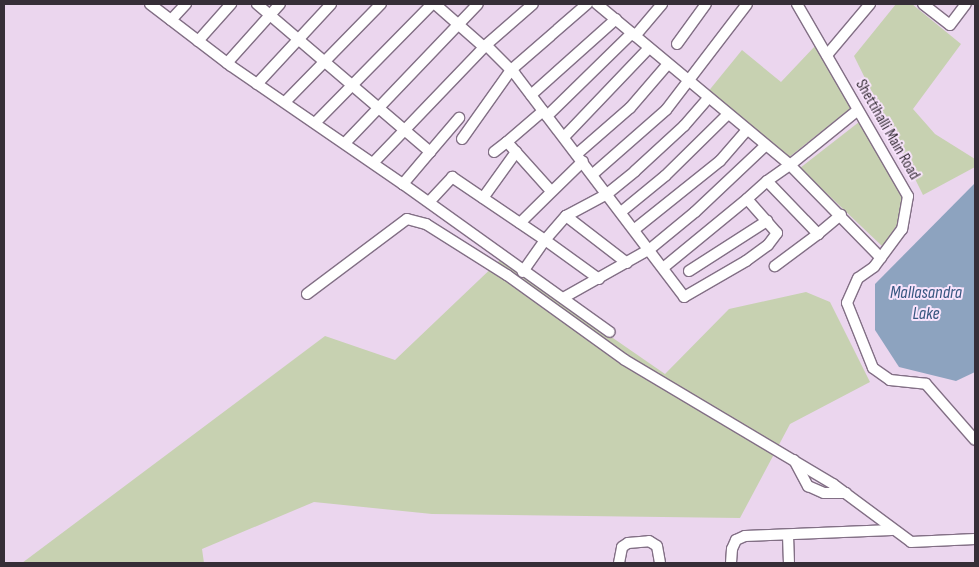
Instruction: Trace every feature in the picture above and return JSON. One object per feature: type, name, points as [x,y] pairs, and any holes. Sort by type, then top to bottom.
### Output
[{"type":"street","points":[[150,4],[227,63],[430,201],[523,272],[564,298],[610,332]]},
{"type":"street","points":[[171,20],[186,4]]},
{"type":"street","points":[[198,41],[231,4]]},
{"type":"street","points":[[257,4],[324,64],[430,152]]},
{"type":"street","points":[[227,63],[269,14],[280,4]]},
{"type":"street","points":[[257,84],[331,4]]},
{"type":"street","points":[[285,102],[381,4]]},
{"type":"street","points":[[315,123],[349,85],[433,4],[485,46],[511,70],[635,229],[684,297],[768,245],[777,233],[747,199]]},
{"type":"street","points":[[345,143],[376,107],[457,23],[478,4]]},
{"type":"street","points":[[373,163],[485,46],[533,4]]},
{"type":"street","points":[[462,139],[511,70],[587,4]]},
{"type":"street","points":[[598,4],[746,131],[790,165],[881,258]]},
{"type":"street","points":[[676,44],[706,4]]},
{"type":"street","points":[[593,174],[666,110],[690,83],[747,4]]},
{"type":"street","name":"Shettihalli Main Road","points":[[797,4],[908,196],[902,228],[881,258],[858,278],[847,302],[874,368],[890,380],[926,384],[975,440]]},
{"type":"street","points":[[827,55],[870,4]]},
{"type":"street","points":[[926,5],[950,25],[966,4]]},
{"type":"street","points":[[494,152],[545,113],[634,35],[658,5]]},
{"type":"street","points":[[531,95],[616,19]]},
{"type":"street","points":[[564,137],[649,48]]},
{"type":"street","points":[[520,223],[580,157],[630,108],[668,64]]},
{"type":"street","points":[[523,272],[545,240],[566,216],[607,194],[684,126],[708,98]]},
{"type":"street","points":[[663,268],[767,181],[790,165],[858,110]]},
{"type":"street","points":[[621,212],[665,176],[727,115]]},
{"type":"street","points":[[403,184],[459,118]]},
{"type":"street","points":[[635,229],[720,160],[746,131]]},
{"type":"street","points":[[507,142],[550,190]]},
{"type":"street","points":[[564,298],[650,249],[695,212],[765,146]]},
{"type":"street","points":[[483,198],[516,152]]},
{"type":"street","points":[[430,201],[452,177],[599,279]]},
{"type":"street","points":[[767,181],[818,234]]},
{"type":"street","points":[[775,266],[841,215]]},
{"type":"street","points":[[566,216],[627,263]]},
{"type":"street","points":[[307,294],[407,219],[426,224],[507,275],[625,360],[846,493],[910,542],[975,539]]},
{"type":"street","points":[[689,271],[767,221]]},
{"type":"street","points":[[794,460],[808,486],[824,493],[846,493]]},
{"type":"street","points":[[732,563],[732,549],[736,540],[788,535],[892,530]]},
{"type":"street","points":[[788,535],[789,563]]},
{"type":"street","points":[[619,563],[622,547],[628,543],[649,541],[657,546],[660,563]]},
{"type":"green space","points":[[896,4],[912,4],[961,44],[913,109],[935,134],[975,159],[975,167],[923,195],[854,56]]},
{"type":"green space","points":[[816,45],[851,108],[788,158],[707,93],[742,50],[781,82]]},
{"type":"green space","points":[[859,122],[905,197],[897,225],[883,247],[800,168]]},
{"type":"green space","points":[[500,260],[665,374],[729,309],[806,292],[830,302],[870,382],[790,424],[740,518],[432,514],[314,502],[202,549],[204,563],[22,563],[325,336],[395,360]]},
{"type":"water","name":"Mallasandra Lake","points":[[975,183],[975,372],[956,381],[899,367],[875,330],[875,284]]}]
